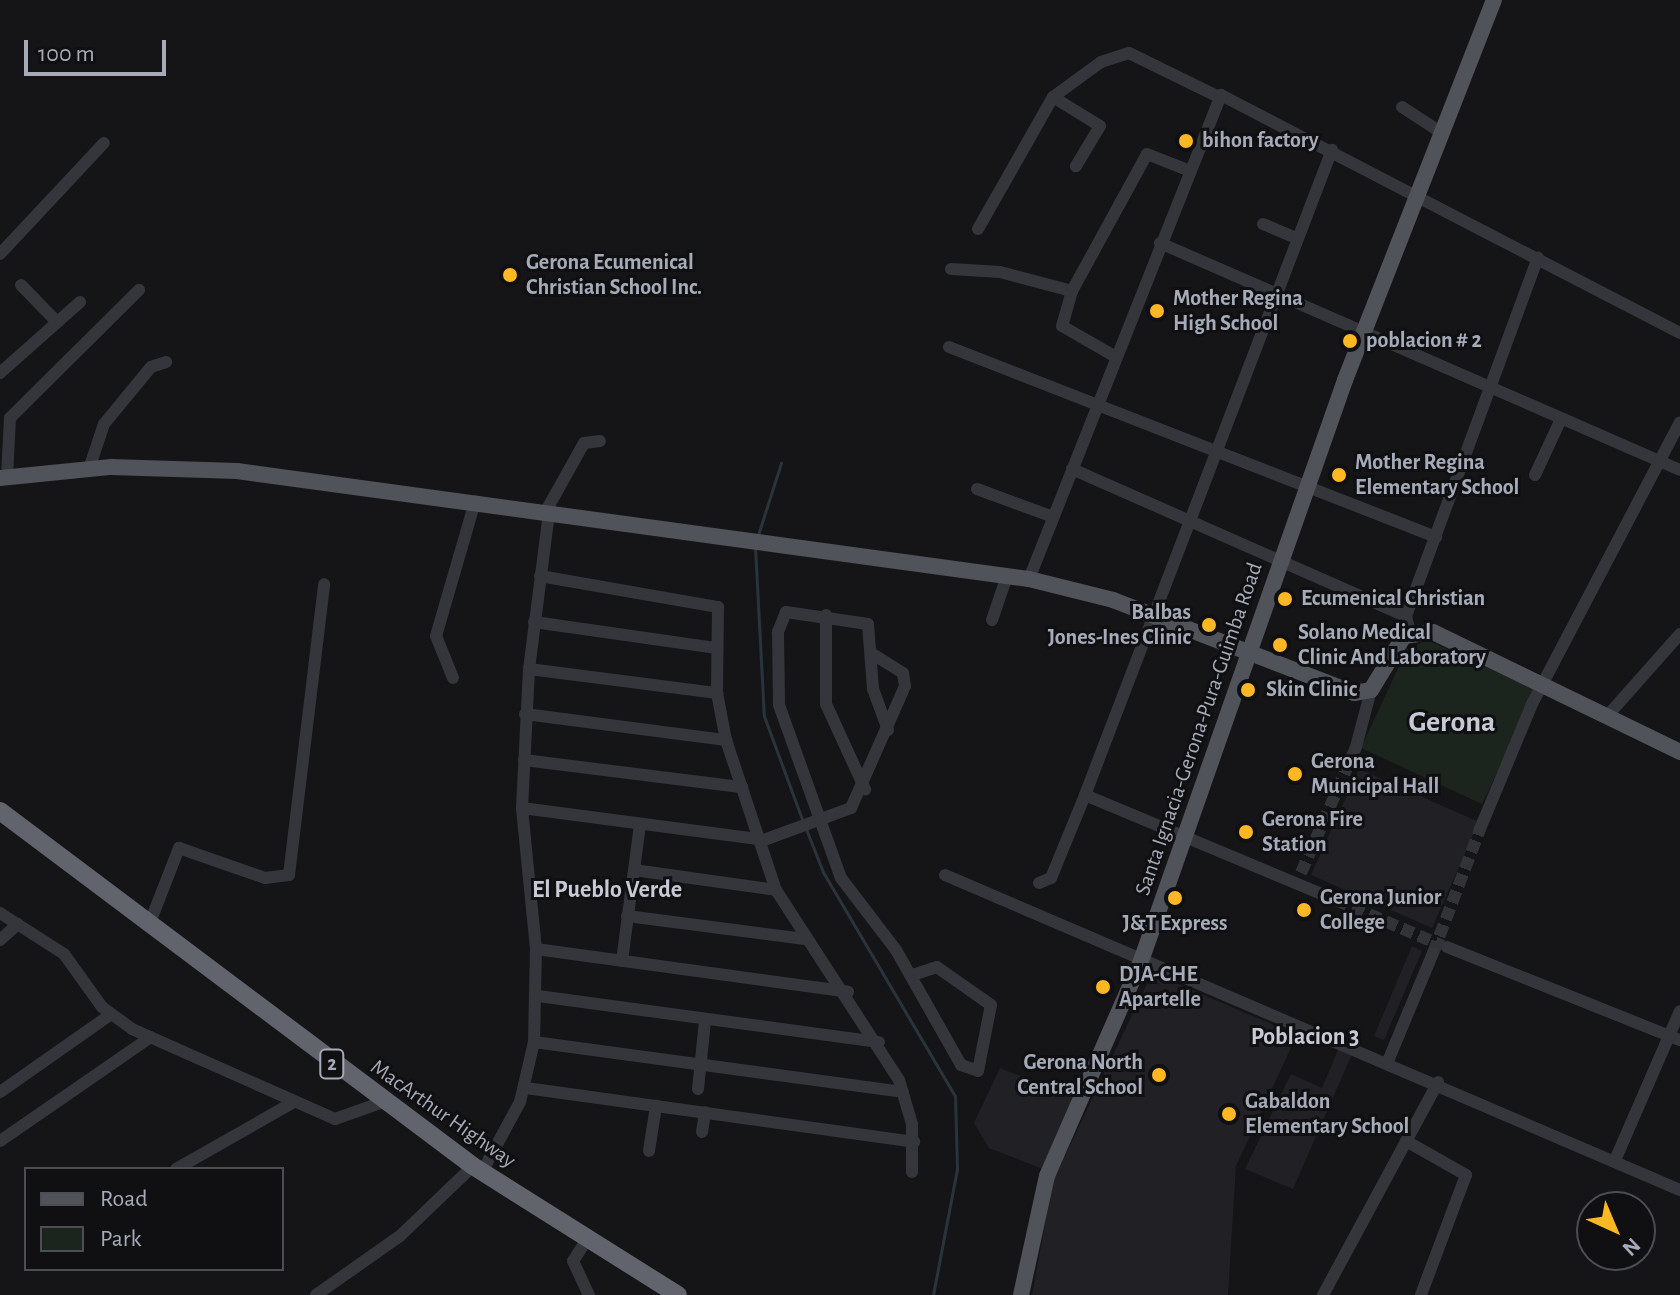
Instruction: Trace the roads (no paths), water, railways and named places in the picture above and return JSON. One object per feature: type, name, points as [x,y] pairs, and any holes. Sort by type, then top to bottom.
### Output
[{"type":"highway","name":"MacArthur Highway","points":[[0,811],[383,1102],[477,1169],[678,1295]]},
{"type":"main road","name":"Santa Ignacia-Gerona-Pura-Guimba Road","points":[[1021,1295],[1047,1176],[1141,961],[1306,486],[1439,131],[1494,0]]},
{"type":"main road","points":[[4,478],[89,469],[237,471],[1029,579],[1155,616],[1345,691],[1371,690],[1408,625],[1442,634],[1547,683],[1680,752]]},
{"type":"street","points":[[978,229],[1053,97],[1101,62],[1129,53],[1332,150],[1680,333]]},
{"type":"street","points":[[1053,97],[1100,126],[1076,166]]},
{"type":"street","points":[[1029,579],[1219,97]]},
{"type":"street","points":[[1402,107],[1439,131]]},
{"type":"street","points":[[0,254],[104,143]]},
{"type":"street","points":[[1039,883],[1051,878],[1085,795],[1155,616],[1187,519],[1332,150]]},
{"type":"street","points":[[1116,357],[1062,326],[1072,291],[1147,154],[1190,171]]},
{"type":"street","points":[[1263,224],[1296,238]]},
{"type":"street","points":[[1160,243],[1273,295],[1363,331],[1680,470]]},
{"type":"street","points":[[1072,469],[1187,519],[1408,625],[1436,537],[1538,257]]},
{"type":"street","points":[[951,269],[1000,272],[1072,291]]},
{"type":"street","points":[[21,285],[57,322]]},
{"type":"street","points":[[4,478],[10,418],[139,290]]},
{"type":"street","points":[[0,373],[80,302]]},
{"type":"street","points":[[949,347],[1436,537]]},
{"type":"street","points":[[89,469],[104,424],[151,367],[166,362]]},
{"type":"street","points":[[1535,475],[1561,419]]},
{"type":"street","points":[[1480,829],[1547,683],[1680,422]]},
{"type":"street","points":[[316,1295],[400,1236],[477,1169],[526,1088],[538,996],[522,808],[525,714],[534,622],[548,512],[584,443],[600,441]]},
{"type":"street","points":[[977,489],[1053,517]]},
{"type":"street","points":[[453,678],[436,636],[475,502]]},
{"type":"street","points":[[540,576],[715,604],[717,693],[726,740],[764,840],[776,890],[805,939],[848,992],[879,1042],[903,1092],[914,1142],[912,1172]]},
{"type":"street","points":[[992,620],[1007,576]]},
{"type":"street","points":[[149,925],[179,848],[265,878],[289,875],[324,584]]},
{"type":"street","points":[[826,615],[826,704],[865,789]]},
{"type":"street","points":[[888,730],[873,689],[868,624],[826,615],[782,616],[776,673],[785,729],[843,882],[913,975],[961,1065],[978,1071],[991,1005],[937,967],[913,975]]},
{"type":"street","points":[[534,622],[717,648]]},
{"type":"street","points":[[1609,714],[1680,634]]},
{"type":"street","points":[[522,808],[764,840],[854,806],[865,789],[905,679],[871,653]]},
{"type":"street","points":[[529,669],[717,693]]},
{"type":"street","points":[[1356,747],[1371,690]]},
{"type":"street","points":[[525,714],[726,740]]},
{"type":"street","points":[[524,760],[742,787]]},
{"type":"street","points":[[1085,795],[1183,836],[1299,878],[1336,900]]},
{"type":"street","points":[[622,961],[640,824]]},
{"type":"street","points":[[634,870],[776,890]]},
{"type":"street","points":[[945,875],[1141,961],[1616,1158],[1680,1190]]},
{"type":"street","points":[[1,915],[64,954],[110,1015],[151,1037],[343,1121],[383,1102]]},
{"type":"street","points":[[627,916],[805,939]]},
{"type":"street","points":[[0,940],[18,924]]},
{"type":"street","points":[[1447,947],[1674,1038]]},
{"type":"street","points":[[536,949],[848,992]]},
{"type":"street","points":[[1388,1061],[1433,953]]},
{"type":"street","points":[[538,996],[705,1021],[879,1042]]},
{"type":"street","points":[[1616,1158],[1674,1038],[1680,1011]]},
{"type":"street","points":[[0,1092],[110,1015]]},
{"type":"street","points":[[698,1089],[705,1021]]},
{"type":"street","points":[[0,1141],[151,1037]]},
{"type":"street","points":[[534,1042],[903,1092]]},
{"type":"street","points":[[1323,1295],[1438,1082]]},
{"type":"street","points":[[526,1088],[914,1142]]},
{"type":"street","points":[[180,1167],[294,1102]]},
{"type":"street","points":[[649,1151],[656,1106]]},
{"type":"street","points":[[702,1132],[705,1112]]},
{"type":"street","points":[[1406,1141],[1466,1175],[1421,1295]]},
{"type":"street","points":[[587,1239],[573,1261],[589,1295]]},
{"type":"waterway","points":[[758,535],[781,463]]},
{"type":"waterway","points":[[755,547],[764,716],[803,822]]},
{"type":"waterway","points":[[806,829],[823,872],[955,1096],[957,1169],[933,1295]]},
{"type":"tunnel","points":[[1301,873],[1356,747]]},
{"type":"tunnel","points":[[1433,953],[1480,829]]},
{"type":"tunnel","points":[[1336,900],[1443,946]]},
{"type":"place","name":"bihon factory","points":[[1186,141]]},
{"type":"place","name":"Gerona Ecumenical Christian School Inc.","points":[[510,275]]},
{"type":"place","name":"Mother Regina High School","points":[[1157,311]]},
{"type":"place","name":"poblacion # 2","points":[[1350,341]]},
{"type":"place","name":"Mother Regina Elementary School","points":[[1339,475]]},
{"type":"place","name":"Ecumenical Christian","points":[[1285,599]]},
{"type":"place","name":"Balbas Jones-Ines Clinic","points":[[1209,625]]},
{"type":"place","name":"Solano Medical Clinic And Laboratory","points":[[1280,645]]},
{"type":"place","name":"Skin Clinic","points":[[1248,690]]},
{"type":"place","name":"Gerona Municipal Hall","points":[[1295,774]]},
{"type":"place","name":"Gerona Fire Station","points":[[1246,832]]},
{"type":"place","name":"J&T Express","points":[[1175,898]]},
{"type":"place","name":"Gerona Junior College","points":[[1304,910]]},
{"type":"place","name":"DJA-CHE Apartelle","points":[[1103,987]]},
{"type":"place","name":"Gerona North Central School","points":[[1159,1075]]},
{"type":"place","name":"Gabaldon Elementary School","points":[[1229,1114]]},
{"type":"district","name":"Gerona","points":[[1452,722]]},
{"type":"district","name":"El Pueblo Verde","points":[[607,891]]},
{"type":"district","name":"Poblacion 3","points":[[1305,1038]]}]
